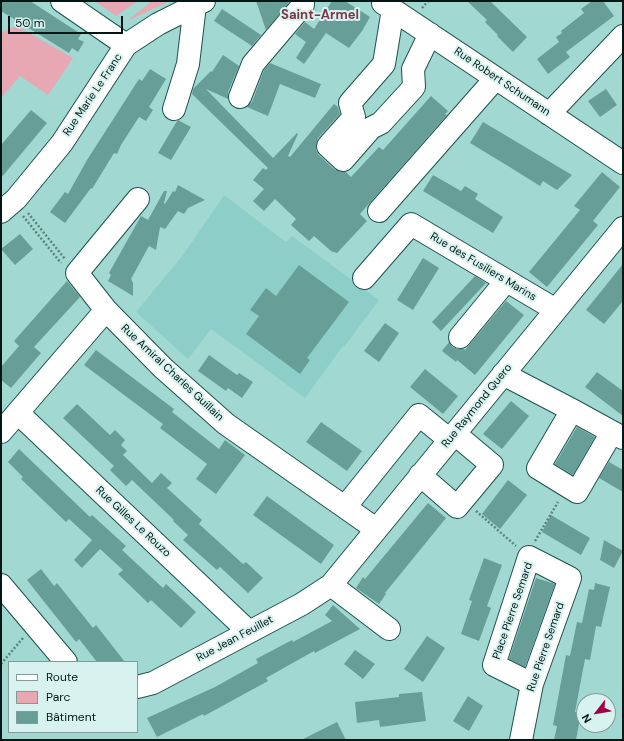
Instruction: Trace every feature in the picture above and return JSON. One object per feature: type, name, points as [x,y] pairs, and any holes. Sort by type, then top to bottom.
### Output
[{"type":"street","points":[[62,1],[126,45]]},
{"type":"street","points":[[240,97],[253,64],[303,6],[303,1]]},
{"type":"street","points":[[174,109],[188,64],[199,3]]},
{"type":"street","name":"Rue Marie Le Franc","points":[[10,205],[62,143],[126,45],[158,24],[199,3]]},
{"type":"street","points":[[387,5],[384,64],[350,103],[354,117],[328,146],[343,160],[371,128],[381,123],[414,87],[413,69],[430,34]]},
{"type":"street","name":"Rue Robert Schumann","points":[[387,5],[623,163]]},
{"type":"street","points":[[549,114],[623,36]]},
{"type":"street","points":[[379,211],[496,78]]},
{"type":"street","points":[[77,273],[138,199]]},
{"type":"street","name":"Rue des Fusiliers Marins","points":[[364,278],[411,224],[556,310]]},
{"type":"street","name":"Rue Raymond Quero","points":[[331,585],[623,228]]},
{"type":"street","name":"Rue Amiral Charles Guillain","points":[[77,273],[106,310],[163,368],[226,424],[376,529]]},
{"type":"street","points":[[460,337],[506,281]]},
{"type":"street","points":[[1,432],[106,310]]},
{"type":"street","points":[[503,374],[572,410],[618,435],[577,492],[538,468],[572,410]]},
{"type":"street","name":"Rue Gilles Le Rouzo","points":[[18,413],[248,632]]},
{"type":"street","points":[[345,507],[419,415],[492,465],[458,507],[420,475]]},
{"type":"street","name":"Place Pierre Semard","points":[[532,684],[494,664],[529,557],[570,578]]},
{"type":"street","name":"Rue Pierre Semard","points":[[521,740],[532,684],[570,578]]},
{"type":"street","points":[[1,585],[65,661]]},
{"type":"street","points":[[331,585],[389,629]]},
{"type":"street","name":"Rue Jean Feuillet","points":[[138,687],[153,683],[302,604],[331,585]]},
{"type":"path","points":[[10,205],[77,273],[73,278],[10,205]]},
{"type":"path","points":[[463,500],[529,557],[531,548],[567,486]]},
{"type":"path","points":[[1,664],[34,625]]},
{"type":"shaded area","points":[[224,195],[286,242],[292,236],[379,300],[305,398],[211,329],[188,359],[136,312],[183,255]]},
{"type":"green space","points":[[95,1],[138,1],[116,16]]},
{"type":"green space","points":[[152,1],[170,1],[127,21]]},
{"type":"green space","points":[[17,26],[73,58],[48,95],[20,76],[1,98],[1,32]]},
{"type":"building","points":[[1,1],[30,1],[81,34],[78,39],[84,42],[78,52],[72,48],[69,53],[1,11]]},
{"type":"building","points":[[256,1],[286,1],[289,3],[266,30]]},
{"type":"building","points":[[332,1],[345,1],[370,17],[362,31],[349,48],[326,33],[304,64],[296,58],[306,42],[295,34],[305,22],[314,29]]},
{"type":"building","points":[[467,1],[490,1],[527,37],[513,52],[485,22],[487,20]]},
{"type":"building","points":[[592,1],[603,1],[614,16],[566,52],[570,57],[548,74],[537,59],[559,42],[556,37],[562,33],[561,31],[584,13],[581,9]]},
{"type":"building","points":[[222,9],[261,35],[252,46],[214,21]]},
{"type":"building","points":[[223,55],[239,66],[228,92],[228,99],[206,89],[273,158],[297,133],[298,134],[288,156],[290,157],[334,104],[338,107],[340,114],[318,138],[316,149],[319,155],[334,169],[340,172],[346,172],[351,177],[379,147],[383,150],[431,96],[448,111],[445,114],[447,115],[360,214],[367,221],[337,253],[331,251],[314,236],[309,241],[291,225],[296,219],[275,199],[264,211],[253,201],[264,189],[253,180],[263,168],[266,170],[268,168],[192,94],[193,89],[211,71],[212,72]]},
{"type":"building","points":[[270,63],[321,84],[315,98],[280,84],[268,116],[247,107],[252,102],[264,70]]},
{"type":"building","points":[[150,69],[166,79],[149,107],[153,110],[146,121],[139,117],[117,154],[114,153],[92,189],[91,188],[65,223],[50,212],[65,192],[68,194],[87,160],[139,79],[142,81]]},
{"type":"building","points":[[606,89],[617,105],[600,117],[588,101]]},
{"type":"building","points":[[31,110],[47,123],[1,178],[1,145]]},
{"type":"building","points":[[178,120],[191,127],[171,160],[158,153]]},
{"type":"building","points":[[483,122],[572,175],[557,190],[543,181],[540,186],[470,143]]},
{"type":"building","points":[[602,172],[620,187],[593,221],[598,225],[547,287],[529,272],[580,210],[574,206]]},
{"type":"building","points":[[433,175],[461,191],[465,186],[478,194],[475,199],[503,217],[493,233],[423,191]]},
{"type":"building","points":[[178,185],[205,200],[188,208],[184,214],[178,211],[165,229],[160,227],[156,250],[149,246],[131,279],[133,283],[133,296],[108,281],[111,275],[109,273],[141,216],[148,220],[164,191],[167,191],[165,204],[173,191],[175,192]]},
{"type":"building","points":[[20,234],[33,249],[15,265],[1,249]]},
{"type":"building","points":[[423,258],[439,268],[413,310],[397,300]]},
{"type":"building","points":[[623,264],[623,301],[604,324],[586,310]]},
{"type":"building","points":[[299,265],[349,302],[307,358],[310,360],[300,374],[246,334],[259,316],[250,310],[266,288],[276,296]]},
{"type":"building","points":[[475,276],[486,283],[441,331],[432,322]]},
{"type":"building","points":[[67,281],[80,297],[34,347],[41,353],[11,388],[1,380],[1,367],[19,346],[14,341]]},
{"type":"building","points":[[506,301],[524,315],[475,375],[457,360],[456,362],[442,351],[449,342],[452,347],[465,350]]},
{"type":"building","points":[[385,323],[399,333],[379,362],[364,351]]},
{"type":"building","points":[[96,350],[174,409],[172,412],[219,449],[225,440],[245,455],[216,494],[196,479],[207,464],[160,428],[163,424],[84,365]]},
{"type":"building","points":[[209,355],[237,375],[239,373],[253,382],[242,398],[228,388],[226,391],[198,371]]},
{"type":"building","points":[[425,369],[458,396],[443,414],[410,387]]},
{"type":"building","points":[[597,372],[623,391],[623,416],[585,387]]},
{"type":"building","points":[[511,401],[529,416],[502,449],[483,434]]},
{"type":"building","points":[[77,404],[110,435],[115,430],[125,440],[121,445],[127,451],[123,455],[152,483],[161,473],[172,483],[167,488],[202,520],[199,524],[243,564],[246,562],[263,578],[248,593],[220,567],[217,570],[183,540],[188,535],[132,480],[126,486],[110,470],[114,466],[63,418]]},
{"type":"building","points":[[321,422],[362,451],[347,471],[306,442]]},
{"type":"building","points":[[577,427],[595,437],[573,475],[555,464]]},
{"type":"building","points":[[19,449],[90,517],[92,515],[126,546],[122,550],[163,588],[166,584],[196,612],[181,628],[151,600],[148,603],[118,574],[123,570],[100,549],[82,568],[74,560],[92,540],[69,519],[66,522],[21,479],[23,477],[8,462]]},
{"type":"building","points":[[609,462],[623,470],[623,492],[599,478]]},
{"type":"building","points":[[508,480],[527,495],[500,529],[482,514]]},
{"type":"building","points":[[267,496],[334,545],[321,564],[253,515]]},
{"type":"building","points":[[428,503],[446,518],[385,593],[386,594],[379,604],[356,588],[363,577],[365,579]]},
{"type":"building","points":[[551,515],[590,538],[581,555],[542,532]]},
{"type":"building","points":[[604,540],[623,551],[614,568],[600,560]]},
{"type":"building","points":[[484,558],[502,565],[487,606],[491,608],[479,641],[461,634],[472,601],[469,600]]},
{"type":"building","points":[[41,569],[54,586],[57,583],[93,628],[96,625],[124,661],[96,661],[79,639],[76,642],[27,580]]},
{"type":"building","points":[[536,578],[555,584],[525,667],[509,659]]},
{"type":"building","points":[[595,583],[610,587],[601,627],[596,626],[590,660],[585,659],[579,693],[576,693],[575,712],[576,733],[577,733],[576,740],[554,740],[557,726],[553,725],[566,655],[570,656],[577,622],[582,623],[589,589],[594,590]]},
{"type":"building","points":[[333,605],[360,629],[315,653],[314,651],[266,678],[268,681],[204,716],[203,714],[157,737],[147,718],[215,687],[258,663],[256,659],[292,640],[293,642],[332,621],[325,615]]},
{"type":"building","points":[[427,636],[445,648],[423,682],[404,669]]},
{"type":"building","points":[[355,650],[375,664],[363,679],[344,664]]},
{"type":"building","points":[[422,692],[426,721],[380,727],[379,720],[357,723],[355,702],[399,697],[399,694]]},
{"type":"building","points":[[468,696],[483,706],[469,731],[453,721]]},
{"type":"building","points":[[337,722],[346,740],[301,740]]},
{"type":"district","name":"Saint-Armel","points":[[320,16]]}]
